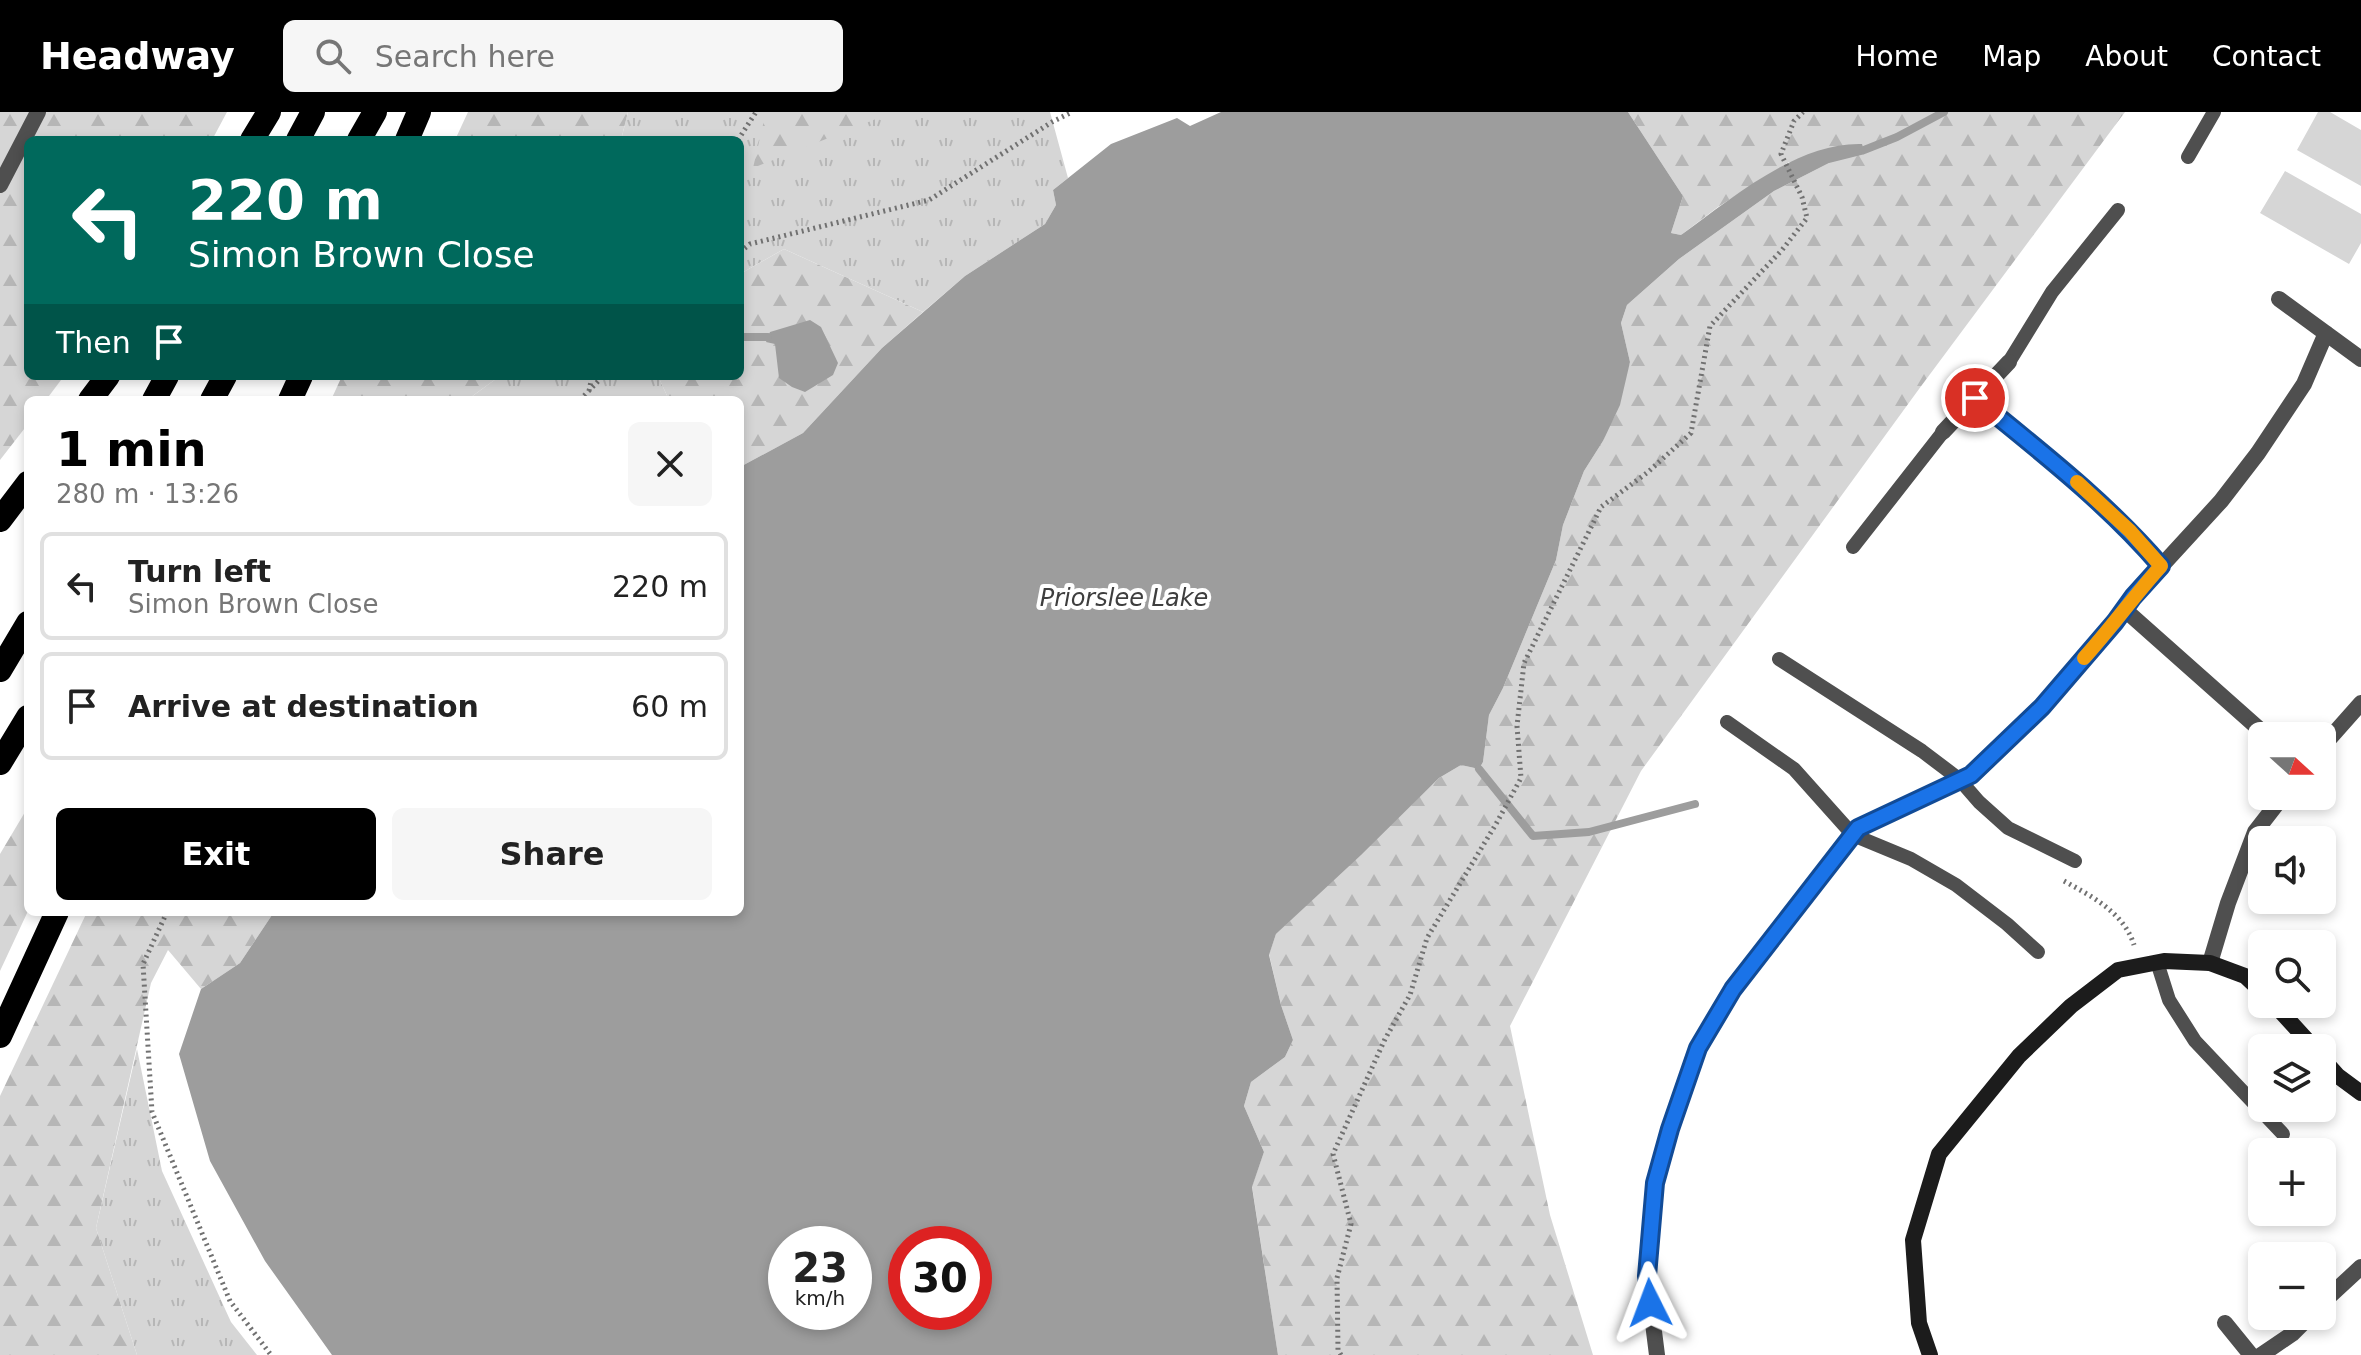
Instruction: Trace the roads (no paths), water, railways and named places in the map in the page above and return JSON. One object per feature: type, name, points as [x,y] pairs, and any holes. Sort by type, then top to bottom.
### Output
[{"type":"highway","points":[[254,136],[269,112]]},
{"type":"highway","points":[[300,136],[313,112]]},
{"type":"highway","points":[[361,136],[375,112]]},
{"type":"highway","points":[[409,136],[419,112]]},
{"type":"highway","points":[[0,520],[24,488]]},
{"type":"highway","points":[[0,670],[24,630]]},
{"type":"highway","points":[[0,763],[24,724]]},
{"type":"highway","points":[[0,1036],[55,916]]},
{"type":"street","points":[[26,136],[38,112]]},
{"type":"street","points":[[0,185],[24,139]]},
{"type":"street","points":[[2279,299],[2361,359]]},
{"type":"street","points":[[1657,1355],[1647,1276],[1655,1183],[1698,1048],[1733,989],[1858,828],[1971,775],[2042,707],[2161,566],[2221,501],[2258,453],[2304,384],[2326,333]]},
{"type":"street","points":[[1943,432],[2009,362]]},
{"type":"street","points":[[1975,398],[2091,494],[2161,566]]},
{"type":"street","points":[[2124,609],[2251,722]]},
{"type":"street","points":[[2336,731],[2361,703]]},
{"type":"street","points":[[2210,963],[2228,903],[2255,832],[2272,810]]},
{"type":"street","points":[[1930,1355],[1919,1323],[1913,1240],[1939,1154],[1979,1102],[2019,1056],[2071,1006],[2118,970],[2157,962],[2210,963],[2248,979]]},
{"type":"street","points":[[2287,1018],[2301,1034]]},
{"type":"street","points":[[2336,1074],[2361,1093]]},
{"type":"street","points":[[2336,1290],[2361,1268]]},
{"type":"street","points":[[2225,1323],[2251,1355]]},
{"type":"street","points":[[2261,1355],[2296,1330]]},
{"type":"lane","points":[[2188,157],[2214,112]]},
{"type":"lane","points":[[2009,362],[2052,292],[2118,210]]},
{"type":"lane","points":[[1853,547],[1943,432]]},
{"type":"lane","points":[[1779,659],[1922,751],[1959,779],[2008,828],[2075,861]]},
{"type":"lane","points":[[1727,722],[1794,769],[1853,835],[1911,859],[1956,885],[2038,952]]},
{"type":"lane","points":[[2157,962],[2169,1000],[2195,1041],[2283,1134]]},
{"type":"water","name":"Priorslee Lake","points":[[1221,112],[1628,112],[1683,196],[1671,233],[1681,235],[1743,190],[1789,162],[1838,146],[1862,144],[1865,154],[1829,163],[1774,191],[1679,259],[1627,305],[1621,323],[1630,362],[1620,405],[1584,471],[1563,525],[1556,560],[1489,715],[1483,762],[1479,769],[1461,765],[1439,778],[1276,934],[1269,955],[1293,1040],[1285,1057],[1251,1082],[1244,1106],[1264,1152],[1252,1187],[1278,1355],[332,1355],[265,1261],[210,1161],[179,1054],[201,989],[240,963],[271,916],[744,916],[744,465],[803,433],[882,348],[965,276],[1045,224],[1056,205],[1053,190],[1111,144],[1177,118],[1190,126]]},
{"type":"water","points":[[810,320],[821,327],[838,363],[833,375],[805,392],[779,378],[775,344],[766,342],[770,332]]},
{"type":"waterway","points":[[1864,150],[1897,137],[1944,112]]},
{"type":"waterway","points":[[744,337],[768,337]]},
{"type":"waterway","points":[[1479,769],[1533,836],[1589,832],[1695,804]]}]
